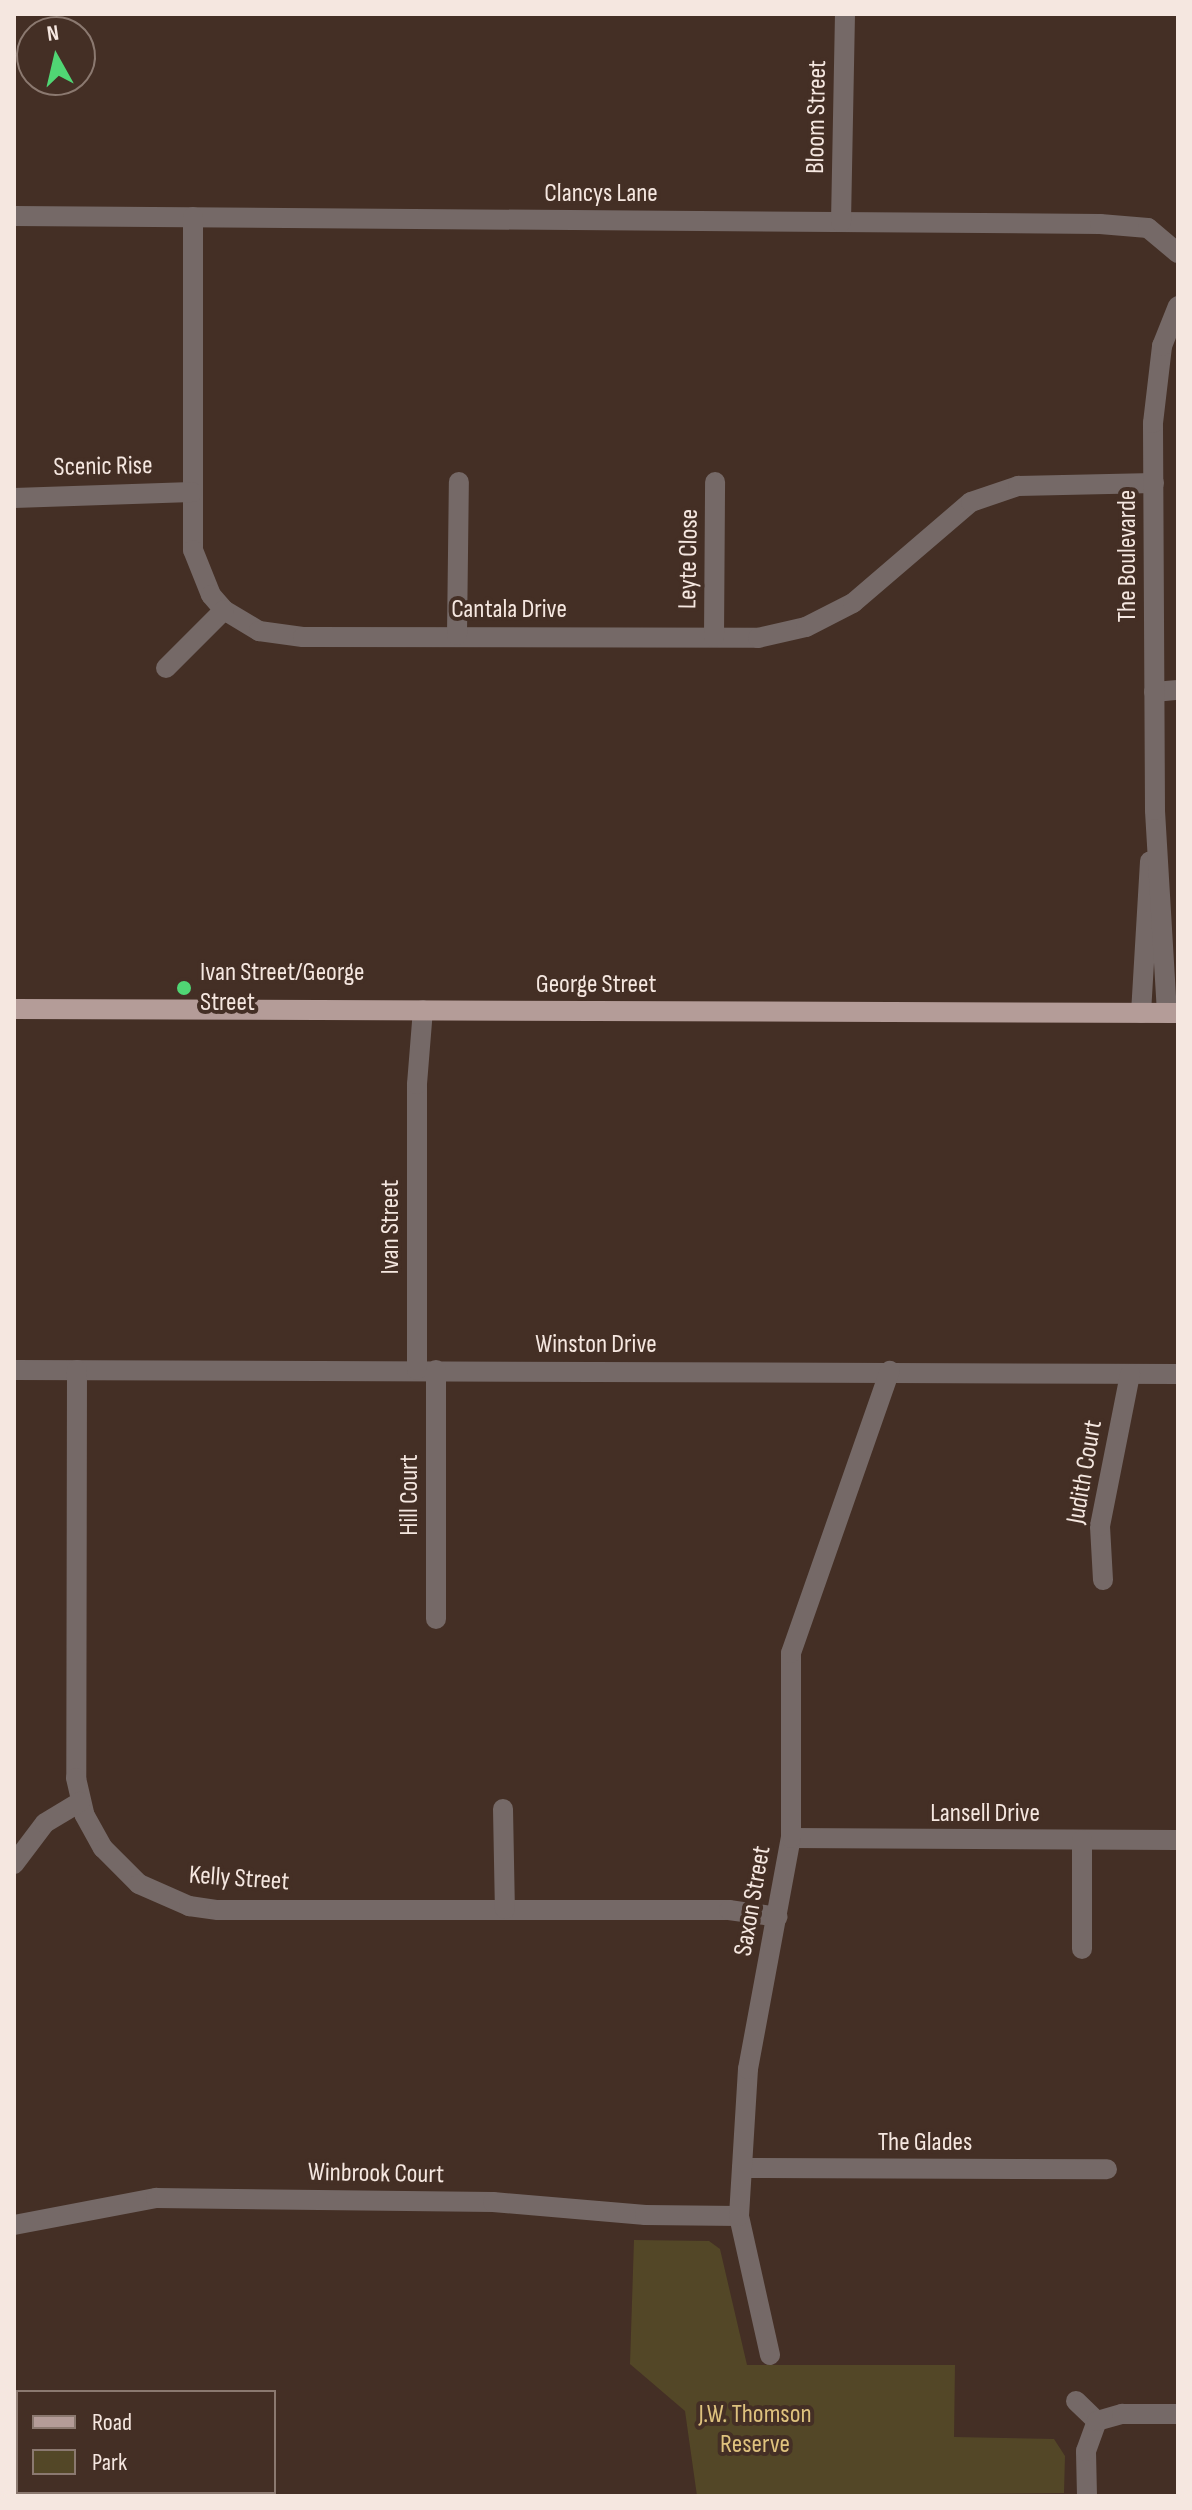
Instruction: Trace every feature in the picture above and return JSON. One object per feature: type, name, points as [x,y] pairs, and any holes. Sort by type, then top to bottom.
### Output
[{"type":"main road","name":"George Street","points":[[14,1009],[1172,1013]]},
{"type":"street","name":"Bloom Street","points":[[841,222],[845,14]]},
{"type":"street","name":"Clancys Lane","points":[[14,216],[1133,225],[1162,235],[1178,253]]},
{"type":"street","name":"Cantala Drive","points":[[193,217],[192,492],[196,561],[224,610],[259,631],[280,635],[758,638],[830,617],[893,571],[971,502],[1018,486],[1154,483]]},
{"type":"street","name":"The Boulevarde","points":[[1172,1013],[1155,810],[1153,423],[1162,346],[1178,306]]},
{"type":"street","points":[[457,635],[459,482]]},
{"type":"street","name":"Leyte Close","points":[[714,637],[715,482]]},
{"type":"street","name":"Scenic Rise","points":[[14,498],[192,492]]},
{"type":"street","points":[[166,668],[224,610]]},
{"type":"street","points":[[1154,692],[1178,690]]},
{"type":"street","name":"The Boulevarde","points":[[1141,1013],[1155,810]]},
{"type":"street","name":"Ivan Street","points":[[416,1010],[427,1370]]},
{"type":"street","name":"Winston Drive","points":[[14,1370],[1178,1374]]},
{"type":"street","name":"Kelly Street","points":[[77,1370],[75,1754],[80,1802],[119,1868],[161,1897],[189,1906],[729,1910],[778,1917]]},
{"type":"street","name":"Hill Court","points":[[427,1370],[436,1619]]},
{"type":"street","name":"Saxon Street","points":[[770,2355],[739,2216],[748,2069],[791,1838],[791,1653],[890,1371]]},
{"type":"street","name":"Judith Court","points":[[1103,1580],[1100,1526],[1130,1374]]},
{"type":"street","points":[[14,1864],[45,1823],[80,1802]]},
{"type":"street","points":[[503,1809],[505,1909]]},
{"type":"street","name":"Lansell Drive","points":[[791,1838],[1178,1840]]},
{"type":"street","points":[[1082,1840],[1082,1949]]},
{"type":"street","name":"The Glades","points":[[742,2168],[1107,2169]]},
{"type":"street","name":"Winbrook Court","points":[[14,2225],[156,2198],[493,2202],[645,2215],[739,2216]]},
{"type":"street","points":[[1076,2401],[1097,2421]]},
{"type":"street","points":[[1087,2496],[1089,2435],[1097,2421],[1122,2414],[1178,2414]]},
{"type":"green space","name":"J.W. Thomson Reserve","points":[[634,2240],[709,2241],[720,2249],[747,2365],[955,2365],[954,2437],[1054,2439],[1065,2456],[1064,2493],[697,2496],[685,2411],[630,2364]]},
{"type":"place","name":"Ivan Street/George Street","points":[[184,988]]}]
